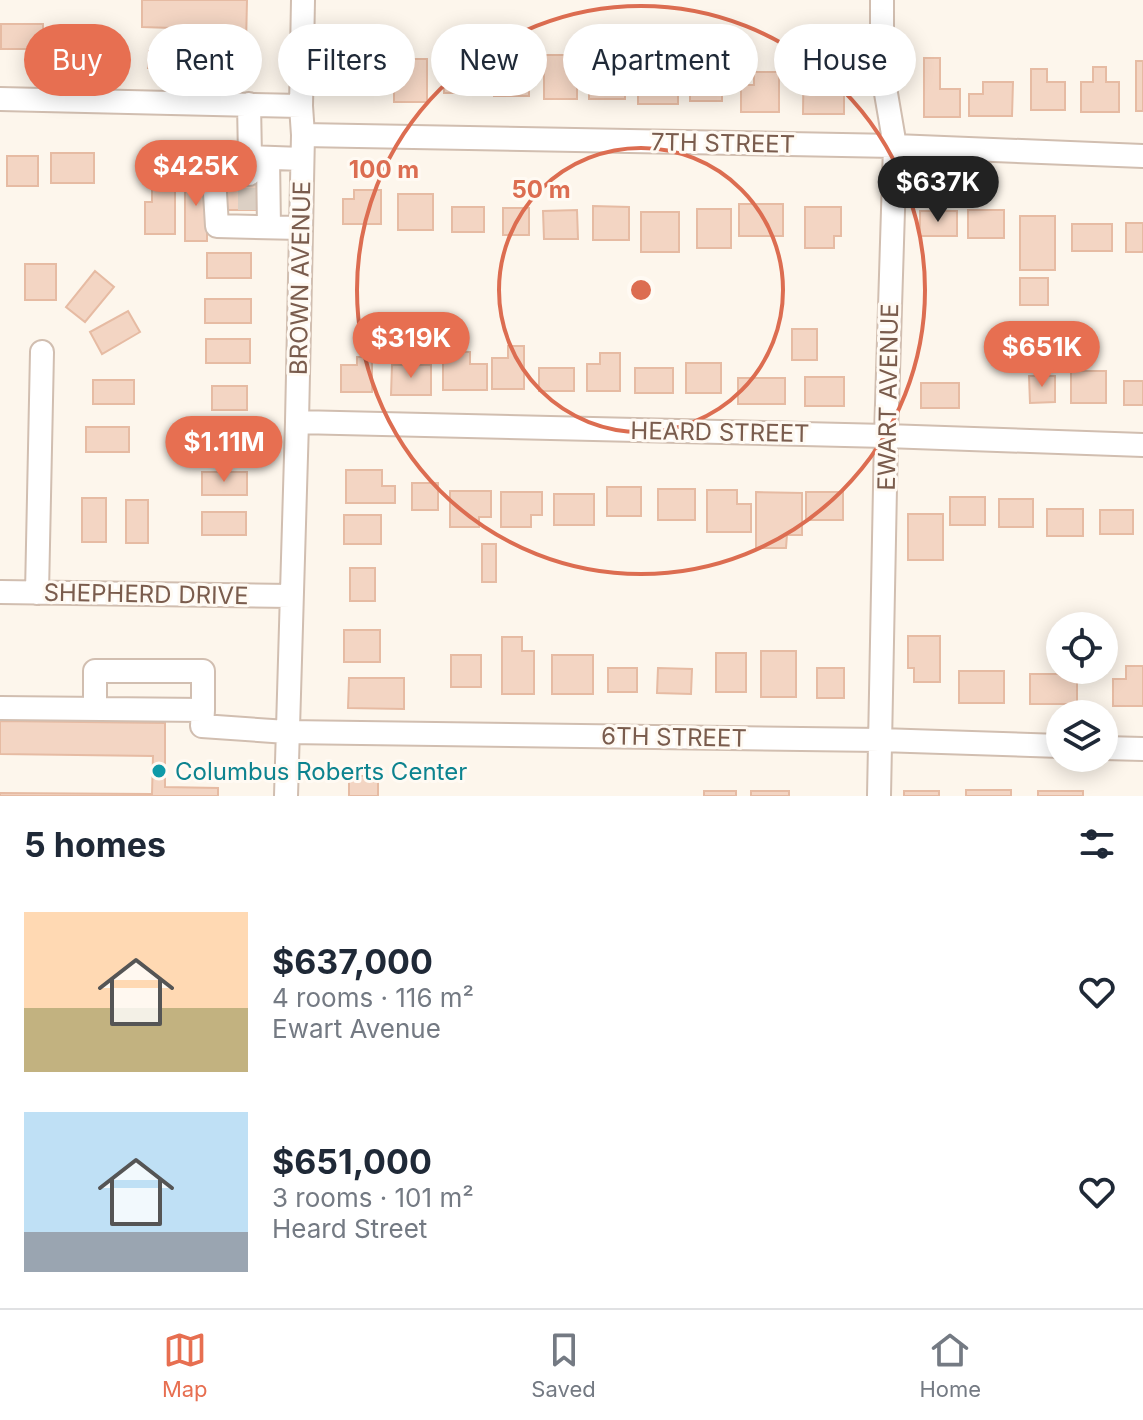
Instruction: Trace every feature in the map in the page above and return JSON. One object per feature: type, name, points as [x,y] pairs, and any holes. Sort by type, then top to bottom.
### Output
[{"type":"street","name":"BROWN AVENUE","points":[[286,796],[297,422],[303,0]]},
{"type":"street","name":"EWART AVENUE","points":[[879,796],[895,146],[882,70],[882,0]]},
{"type":"street","points":[[0,99],[301,106]]},
{"type":"street","points":[[249,104],[256,163],[256,221]]},
{"type":"street","name":"7TH STREET","points":[[303,135],[895,146],[1143,156]]},
{"type":"street","points":[[301,228],[256,221],[217,226],[213,160],[256,163],[302,159]]},
{"type":"street","points":[[37,593],[42,352]]},
{"type":"street","name":"HEARD STREET","points":[[297,422],[1143,445]]},
{"type":"street","name":"SHEPHERD DRIVE","points":[[0,592],[291,596]]},
{"type":"street","points":[[0,708],[203,710],[203,671],[95,671],[95,708]]},
{"type":"street","name":"6TH STREET","points":[[203,710],[202,726],[287,732],[880,740],[1046,746]]},
{"type":"street","points":[[1118,748],[1143,749]]},
{"type":"building","points":[[142,0],[247,0],[246,24],[147,24],[147,27],[142,27]]},
{"type":"building","points":[[1,24],[24,24],[24,49],[1,49]]},
{"type":"building","points":[[547,55],[563,55],[563,96],[577,96],[577,99],[544,99],[547,96]]},
{"type":"building","points":[[924,58],[940,58],[940,89],[960,89],[960,117],[924,117]]},
{"type":"building","points":[[415,59],[427,59],[427,102],[394,102],[394,96],[415,96]]},
{"type":"building","points":[[1136,61],[1143,61],[1143,111],[1136,111]]},
{"type":"building","points":[[1093,67],[1106,67],[1106,82],[1119,82],[1119,112],[1081,112],[1081,82],[1093,82]]},
{"type":"building","points":[[1031,69],[1047,69],[1047,82],[1065,82],[1065,110],[1031,110]]},
{"type":"building","points":[[758,72],[774,72],[774,96],[779,96],[779,112],[741,112],[741,96],[758,96]]},
{"type":"building","points":[[983,82],[1013,82],[1012,116],[969,116],[969,94],[983,94]]},
{"type":"building","points":[[589,96],[625,96],[625,99],[589,99]]},
{"type":"building","points":[[638,96],[678,96],[678,104],[638,104]]},
{"type":"building","points":[[690,96],[722,96],[722,101],[690,101]]},
{"type":"building","points":[[803,96],[844,96],[844,114],[803,114]]},
{"type":"building","points":[[51,153],[94,153],[94,183],[51,183]]},
{"type":"building","points":[[7,156],[38,156],[38,186],[7,186]]},
{"type":"building","points":[[152,165],[175,165],[175,234],[145,234],[145,202],[152,202]]},
{"type":"building","points":[[222,174],[264,174],[264,210],[222,210]]},
{"type":"building","points":[[185,175],[207,175],[207,241],[185,241]]},
{"type":"building","points":[[354,190],[381,190],[381,224],[343,224],[343,199],[354,199]]},
{"type":"building","points":[[398,194],[433,194],[433,230],[398,230]]},
{"type":"building","points":[[739,204],[783,204],[783,236],[739,236]]},
{"type":"building","points":[[593,206],[629,207],[629,240],[593,240]]},
{"type":"building","points":[[452,207],[484,207],[484,232],[452,232]]},
{"type":"building","points":[[805,207],[841,207],[841,236],[834,236],[834,248],[805,248]]},
{"type":"building","points":[[503,208],[529,208],[529,235],[503,235]]},
{"type":"building","points":[[697,209],[731,209],[731,248],[697,248]]},
{"type":"building","points":[[577,210],[578,239],[544,239],[543,211]]},
{"type":"building","points":[[968,210],[1004,210],[1004,238],[968,238]]},
{"type":"building","points":[[920,211],[957,211],[957,236],[920,236]]},
{"type":"building","points":[[641,212],[679,212],[679,252],[641,252]]},
{"type":"building","points":[[1020,216],[1055,216],[1055,270],[1020,270]]},
{"type":"building","points":[[1126,223],[1143,223],[1143,252],[1126,252]]},
{"type":"building","points":[[1072,224],[1112,224],[1112,251],[1072,251]]},
{"type":"building","points":[[207,253],[251,253],[251,278],[207,278]]},
{"type":"building","points":[[25,264],[56,264],[56,300],[25,300]]},
{"type":"building","points":[[95,271],[114,287],[85,322],[66,307]]},
{"type":"building","points":[[1020,278],[1048,278],[1048,305],[1020,305]]},
{"type":"building","points":[[205,299],[251,299],[251,323],[205,323]]},
{"type":"building","points":[[128,311],[140,332],[102,354],[90,332]]},
{"type":"building","points":[[792,329],[817,329],[817,360],[792,360]]},
{"type":"building","points":[[206,339],[250,339],[250,363],[206,363]]},
{"type":"building","points":[[508,346],[524,346],[524,389],[492,389],[492,358],[508,358]]},
{"type":"building","points":[[443,352],[470,352],[470,364],[487,364],[487,390],[443,390]]},
{"type":"building","points":[[600,353],[620,353],[620,391],[587,391],[587,364],[600,364]]},
{"type":"building","points":[[357,357],[372,357],[372,392],[341,392],[341,365],[357,365]]},
{"type":"building","points":[[686,363],[721,363],[721,393],[686,393]]},
{"type":"building","points":[[392,365],[431,365],[431,395],[391,395]]},
{"type":"building","points":[[539,368],[574,368],[574,391],[539,391]]},
{"type":"building","points":[[635,368],[673,368],[673,393],[635,393]]},
{"type":"building","points":[[1071,371],[1106,371],[1106,403],[1071,403]]},
{"type":"building","points":[[1029,376],[1055,376],[1055,402],[1030,403]]},
{"type":"building","points":[[805,377],[844,377],[844,406],[805,406]]},
{"type":"building","points":[[738,378],[785,378],[785,404],[738,404]]},
{"type":"building","points":[[93,380],[134,380],[134,404],[93,404]]},
{"type":"building","points":[[1124,381],[1143,381],[1143,405],[1124,405]]},
{"type":"building","points":[[921,383],[959,383],[959,408],[921,408]]},
{"type":"building","points":[[212,386],[247,386],[247,410],[212,410]]},
{"type":"building","points":[[86,427],[129,427],[129,452],[86,452]]},
{"type":"building","points":[[204,429],[248,429],[248,453],[204,453]]},
{"type":"building","points":[[346,470],[382,470],[382,486],[395,486],[395,503],[346,503]]},
{"type":"building","points":[[202,472],[247,472],[247,495],[202,495]]},
{"type":"building","points":[[412,483],[438,483],[438,510],[412,510]]},
{"type":"building","points":[[607,487],[641,487],[641,516],[607,516]]},
{"type":"building","points":[[658,489],[695,489],[695,520],[658,520]]},
{"type":"building","points":[[707,490],[737,490],[737,504],[751,504],[751,532],[707,532]]},
{"type":"building","points":[[450,491],[491,491],[491,517],[479,517],[479,527],[450,527]]},
{"type":"building","points":[[501,492],[542,492],[542,515],[531,515],[531,527],[501,527]]},
{"type":"building","points":[[756,492],[802,493],[802,535],[787,535],[786,548],[756,548]]},
{"type":"building","points":[[806,492],[843,492],[843,520],[806,520]]},
{"type":"building","points":[[554,494],[594,494],[594,525],[554,525]]},
{"type":"building","points":[[950,497],[985,497],[985,525],[950,525]]},
{"type":"building","points":[[82,498],[106,498],[106,542],[82,542]]},
{"type":"building","points":[[999,499],[1033,499],[1033,527],[999,527]]},
{"type":"building","points":[[126,500],[148,500],[148,543],[126,543]]},
{"type":"building","points":[[1047,509],[1083,509],[1083,536],[1047,536]]},
{"type":"building","points":[[1100,510],[1133,510],[1133,534],[1100,534]]},
{"type":"building","points":[[202,512],[246,512],[246,535],[202,535]]},
{"type":"building","points":[[908,514],[943,514],[943,560],[908,560]]},
{"type":"building","points":[[344,515],[381,515],[381,544],[344,544]]},
{"type":"building","points":[[482,544],[496,544],[496,582],[482,582]]},
{"type":"building","points":[[350,568],[375,568],[375,601],[350,601]]},
{"type":"building","points":[[344,630],[380,630],[380,662],[344,662]]},
{"type":"building","points":[[908,636],[940,636],[940,682],[914,682],[914,668],[908,668]]},
{"type":"building","points":[[502,637],[522,637],[522,651],[534,651],[534,694],[502,694]]},
{"type":"building","points":[[761,651],[796,651],[796,697],[761,697]]},
{"type":"building","points":[[716,653],[746,653],[746,692],[716,692]]},
{"type":"building","points":[[451,655],[481,655],[481,687],[451,687]]},
{"type":"building","points":[[552,655],[593,655],[593,694],[552,694]]},
{"type":"building","points":[[1126,666],[1143,666],[1143,706],[1118,706],[1118,700],[1113,700],[1113,684],[1118,684],[1118,679],[1126,679]]},
{"type":"building","points":[[608,668],[637,668],[637,692],[608,692]]},
{"type":"building","points":[[658,668],[692,669],[691,694],[657,693]]},
{"type":"building","points":[[817,668],[844,668],[844,698],[817,698]]},
{"type":"building","points":[[959,671],[1004,671],[1004,703],[959,703]]},
{"type":"building","points":[[1030,674],[1046,674],[1046,684],[1077,684],[1077,700],[1046,700],[1046,704],[1030,704]]},
{"type":"building","points":[[349,678],[404,678],[404,709],[348,708]]},
{"type":"building","name":"Columbus Roberts Center","points":[[0,721],[165,723],[165,787],[218,788],[218,796],[0,796],[0,793],[152,794],[153,756],[0,754]]},
{"type":"building","points":[[349,776],[378,776],[378,796],[349,796]]},
{"type":"building","points":[[966,790],[1011,790],[1011,796],[966,796]]},
{"type":"building","points":[[704,791],[736,791],[736,796],[704,796]]},
{"type":"building","points":[[751,791],[789,791],[789,796],[751,796]]},
{"type":"building","points":[[904,791],[939,791],[939,796],[904,796]]},
{"type":"building","points":[[1038,791],[1083,791],[1083,796],[1038,796]]},
{"type":"tunnel","points":[[249,174],[249,210]]},
{"type":"place","name":"Columbus Roberts Center","points":[[159,771]]}]
